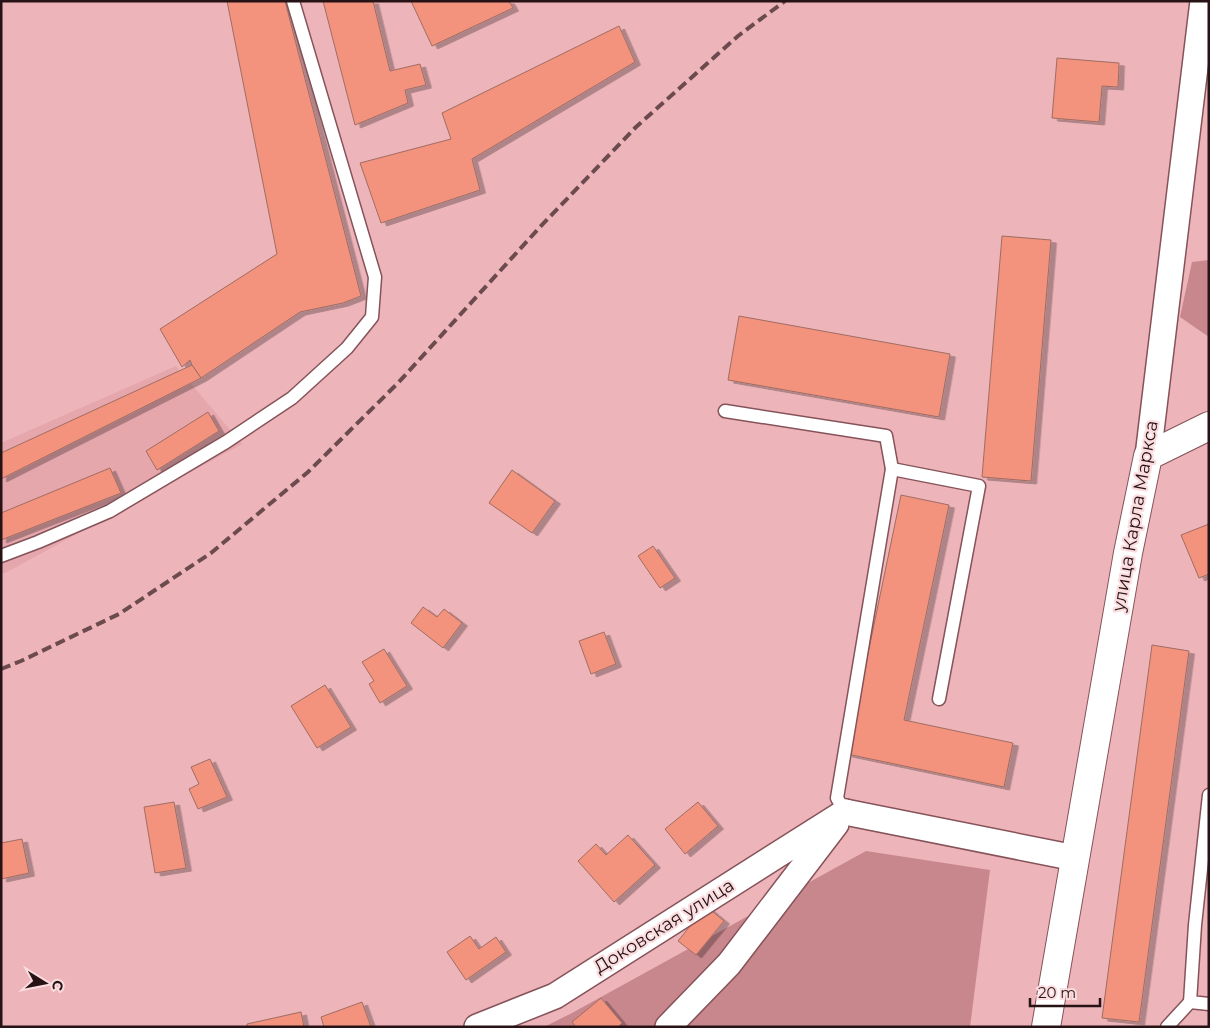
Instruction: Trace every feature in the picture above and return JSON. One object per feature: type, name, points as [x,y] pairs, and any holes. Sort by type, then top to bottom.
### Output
[{"type":"main road","points":[[1148,456],[1209,426]]},
{"type":"main road","name":"улица Карла Маркса","points":[[1046,1027],[1128,553],[1148,456]]},
{"type":"street","name":"улица Карла Маркса","points":[[1148,456],[1203,1]]},
{"type":"street","points":[[668,1027],[729,964],[845,812],[1076,858]]},
{"type":"street","name":"Доковская улица","points":[[476,1027],[555,996],[845,812]]},
{"type":"lane","points":[[1,556],[110,511],[226,442],[292,398],[347,348],[372,317],[375,277],[293,1]]},
{"type":"lane","points":[[725,411],[886,436],[892,469],[837,798],[845,812]]},
{"type":"lane","points":[[892,469],[980,486],[940,699]]},
{"type":"lane","points":[[1167,1027],[1190,1002],[1195,925],[1209,795]]},
{"type":"lane","points":[[1190,1002],[1209,1004]]},
{"type":"shaded area","points":[[1209,260],[1209,337],[1180,317],[1192,262]]},
{"type":"shaded area","points":[[176,366],[242,444],[1,574],[1,443]]},
{"type":"shaded area","points":[[866,851],[990,870],[970,1027],[544,1027],[572,1013]]},
{"type":"building","points":[[227,1],[285,1],[361,296],[343,303],[300,312],[201,378],[190,360],[182,367],[160,329],[277,254]]},
{"type":"building","points":[[323,1],[373,1],[390,71],[420,64],[426,85],[405,90],[408,103],[355,125]]},
{"type":"building","points":[[411,1],[509,1],[513,8],[432,46]]},
{"type":"building","points":[[619,26],[635,62],[472,159],[480,190],[381,223],[360,163],[451,139],[442,113]]},
{"type":"building","points":[[1057,58],[1119,63],[1118,87],[1102,86],[1099,122],[1052,118]]},
{"type":"building","points":[[1002,236],[1051,240],[1031,481],[982,477]]},
{"type":"building","points":[[739,316],[950,354],[939,417],[728,380]]},
{"type":"building","points":[[192,365],[201,378],[1,479],[1,453]]},
{"type":"building","points":[[208,412],[219,431],[157,470],[146,451]]},
{"type":"building","points":[[110,468],[121,493],[1,540],[1,513]]},
{"type":"building","points":[[512,470],[555,501],[532,533],[489,503]]},
{"type":"building","points":[[901,495],[949,505],[904,720],[1013,743],[1004,787],[847,754]]},
{"type":"building","points":[[1209,524],[1209,574],[1199,578],[1181,535]]},
{"type":"building","points":[[653,546],[675,578],[660,588],[638,556]]},
{"type":"building","points":[[423,607],[437,617],[444,609],[462,623],[443,648],[411,623]]},
{"type":"building","points":[[604,632],[616,664],[591,674],[579,641]]},
{"type":"building","points":[[1152,645],[1189,651],[1139,1022],[1102,1018]]},
{"type":"building","points":[[384,649],[407,686],[380,703],[369,684],[374,681],[362,662]]},
{"type":"building","points":[[325,685],[351,727],[317,748],[291,706]]},
{"type":"building","points":[[210,759],[227,797],[198,809],[189,789],[199,784],[191,767]]},
{"type":"building","points":[[174,802],[186,868],[155,873],[144,807]]},
{"type":"building","points":[[698,802],[718,826],[685,854],[665,829]]},
{"type":"building","points":[[628,835],[655,865],[614,902],[578,861],[596,844],[606,855]]},
{"type":"building","points":[[22,839],[29,873],[1,879],[1,843]]},
{"type":"building","points":[[706,906],[724,921],[696,955],[678,941]]},
{"type":"building","points":[[470,936],[479,949],[496,937],[506,952],[466,980],[447,952]]},
{"type":"building","points":[[601,998],[622,1023],[618,1027],[576,1027],[572,1022]]},
{"type":"building","points":[[362,1002],[371,1027],[324,1027],[321,1017]]},
{"type":"building","points":[[301,1012],[304,1027],[247,1027],[247,1024]]},
{"type":"railway","points":[[1,669],[119,614],[211,553],[308,472],[398,383],[540,227],[636,127],[738,36],[785,1]]}]
